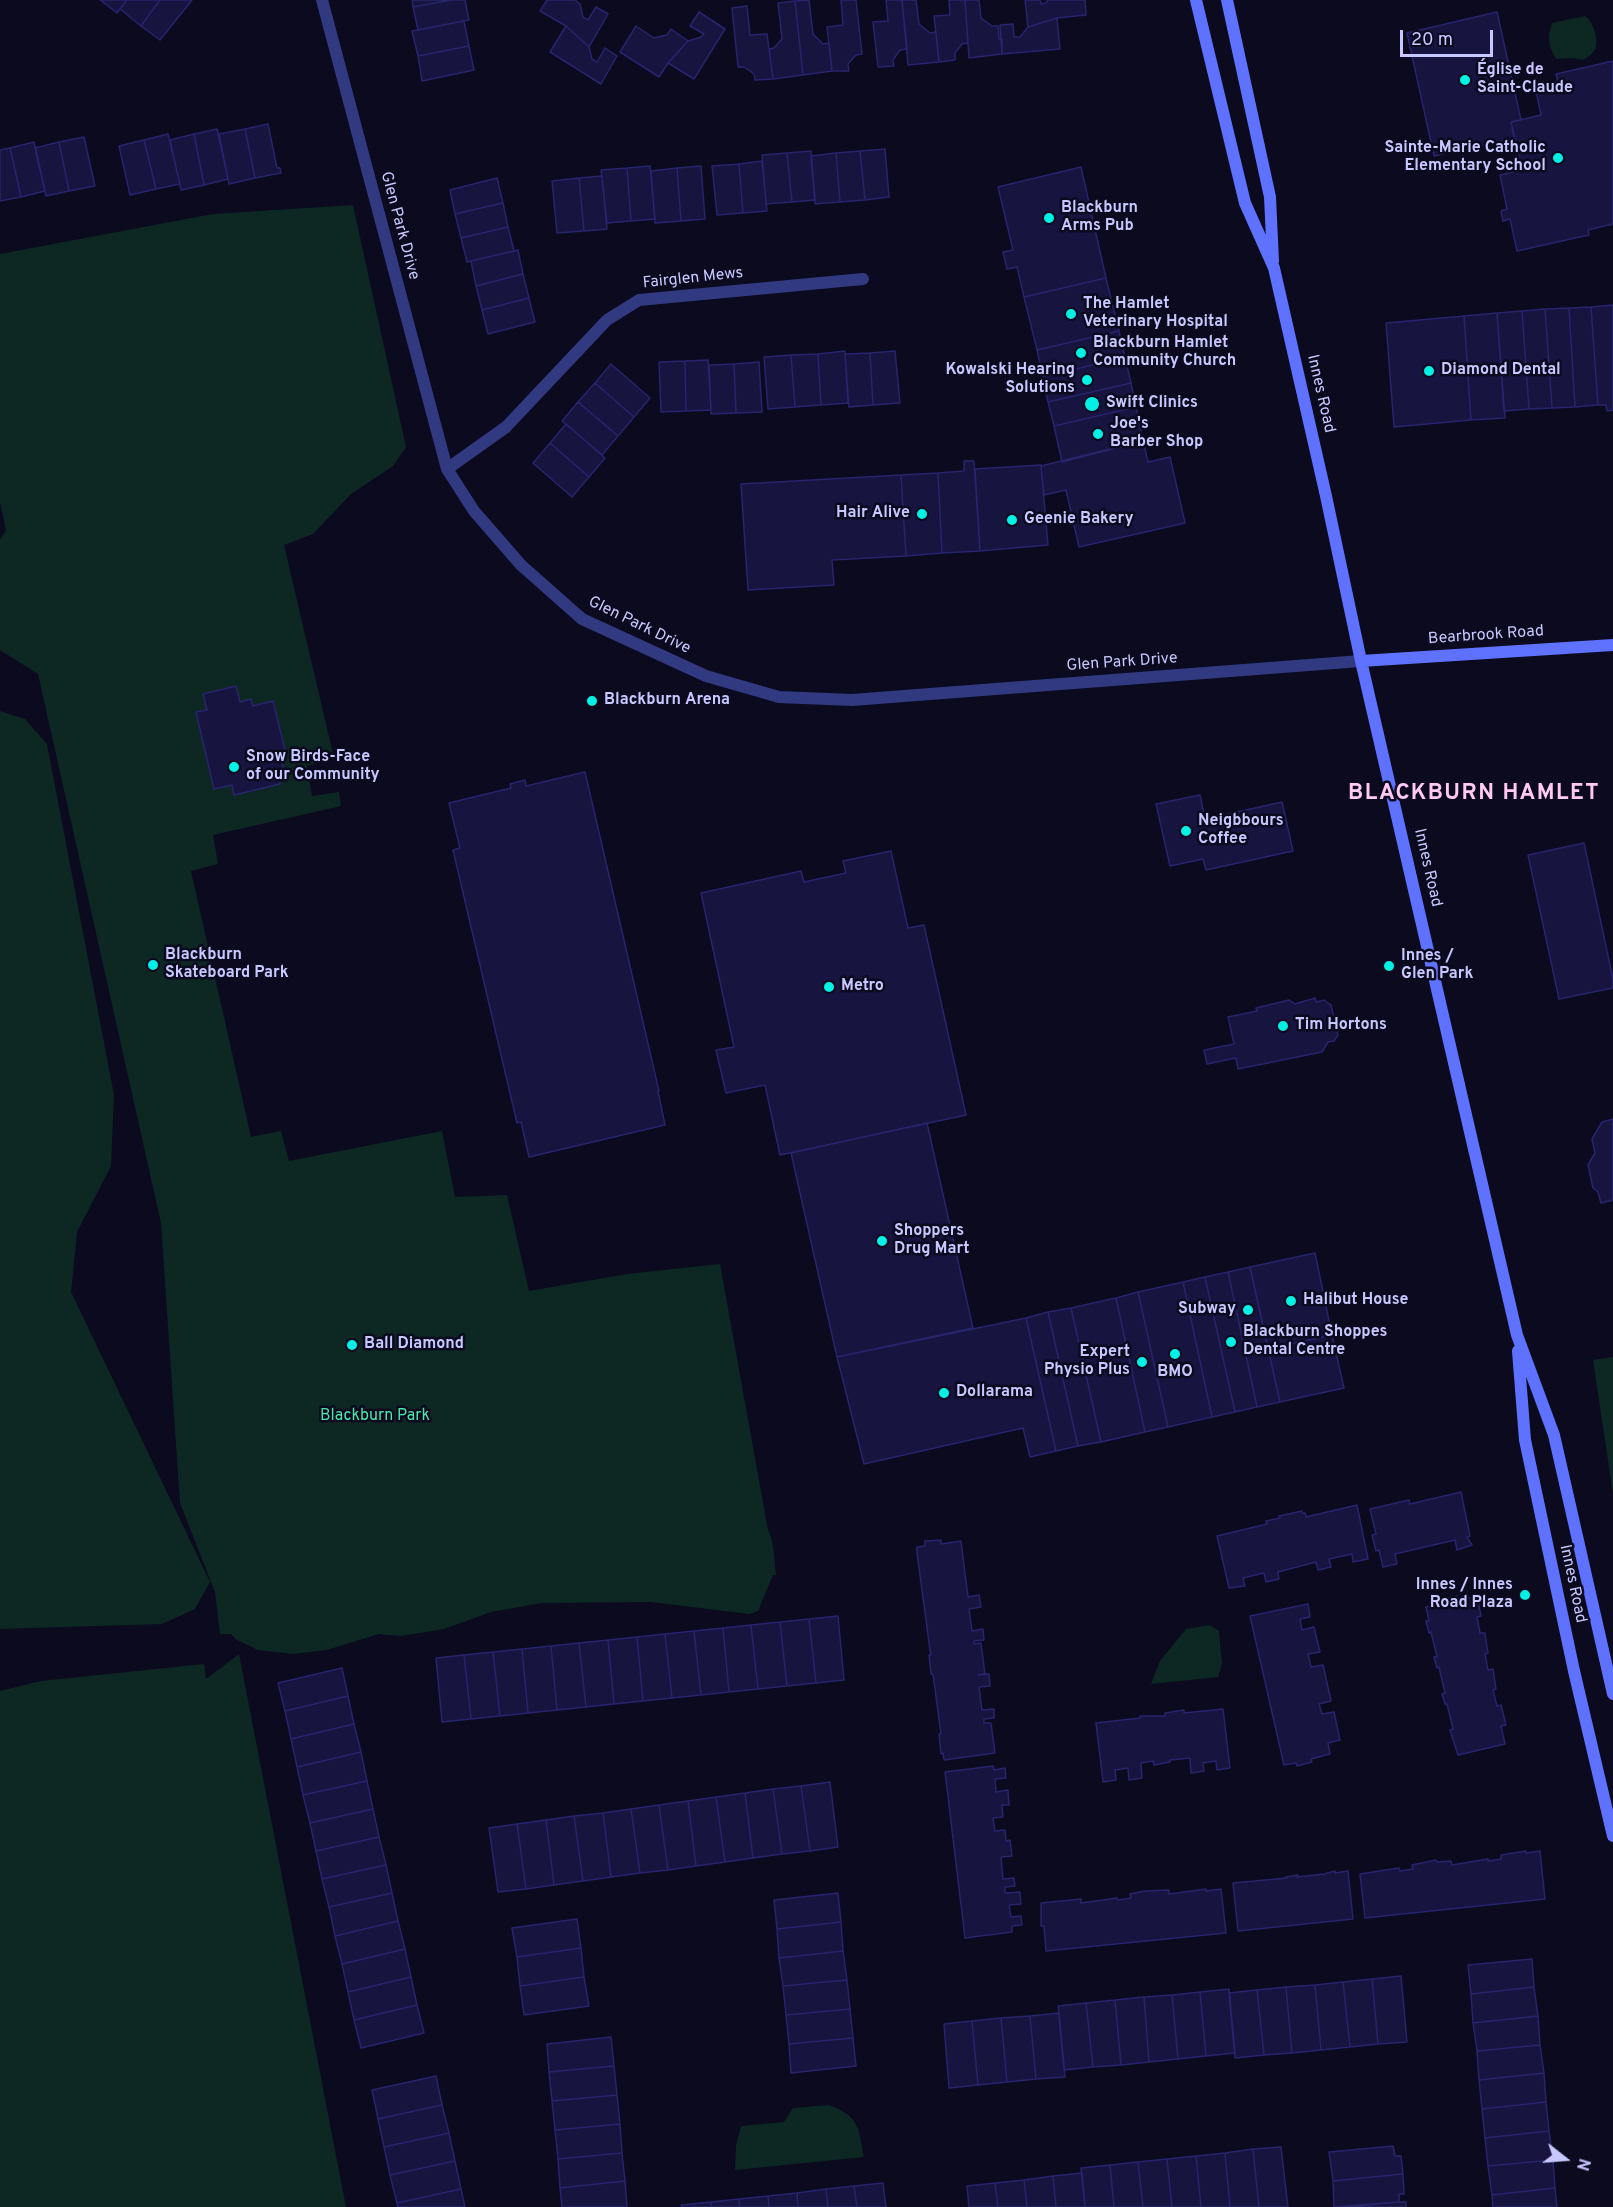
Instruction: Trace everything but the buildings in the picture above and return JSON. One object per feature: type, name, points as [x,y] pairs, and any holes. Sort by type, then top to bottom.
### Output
[{"type":"street","name":"Glen Park Drive","points":[[322,0],[447,469],[474,511],[521,565],[582,619],[706,676],[779,697],[852,700],[1361,661]]},
{"type":"street","name":"Innes Road","points":[[1196,0],[1245,203],[1274,268]]},
{"type":"street","name":"Innes Road","points":[[1227,0],[1270,197],[1274,268],[1361,661],[1517,1335],[1554,1435],[1613,1694]]},
{"type":"street","name":"Fairglen Mews","points":[[447,469],[506,427],[607,320],[639,300],[863,279]]},
{"type":"street","name":"Bearbrook Road","points":[[1361,661],[1613,645]]},
{"type":"street","name":"Innes Road","points":[[1517,1335],[1525,1440],[1574,1671],[1613,1836]]},
{"type":"green space","points":[[1585,16],[1593,26],[1596,35],[1594,51],[1583,60],[1556,59],[1549,41],[1552,23]]},
{"type":"green space","name":"Blackburn Park","points":[[353,205],[406,447],[393,466],[351,494],[313,534],[284,545],[334,758],[307,766],[312,796],[339,792],[341,806],[213,835],[218,864],[191,871],[251,1137],[281,1131],[289,1161],[442,1131],[455,1197],[507,1195],[529,1291],[627,1274],[720,1264],[773,1547],[776,1575],[773,1575],[758,1611],[749,1614],[651,1602],[542,1603],[491,1612],[444,1629],[401,1636],[379,1634],[327,1650],[293,1654],[258,1650],[237,1640],[231,1634],[220,1634],[215,1592],[180,1503],[161,1223],[38,674],[0,650],[0,540],[6,530],[0,502],[0,254],[213,214]]},
{"type":"green space","points":[[0,711],[25,719],[47,744],[114,1095],[111,1166],[77,1232],[71,1292],[210,1582],[195,1609],[162,1624],[0,1629]]},
{"type":"green space","points":[[1613,1357],[1613,1494],[1593,1360]]},
{"type":"green space","points":[[1210,1625],[1219,1631],[1222,1664],[1218,1677],[1151,1684],[1160,1661],[1186,1629]]},
{"type":"green space","points":[[239,1654],[346,2207],[0,2207],[0,1691],[41,1681],[204,1664],[206,1679]]},
{"type":"green space","points":[[829,2105],[847,2114],[856,2124],[864,2157],[735,2170],[736,2146],[741,2126],[784,2122],[793,2108]]},
{"type":"place","name":"Église de Saint-Claude","points":[[1465,80]]},
{"type":"place","name":"Sainte-Marie Catholic Elementary School","points":[[1558,158]]},
{"type":"place","name":"Blackburn Arms Pub","points":[[1049,218]]},
{"type":"place","name":"The Hamlet Veterinary Hospital","points":[[1071,314]]},
{"type":"place","name":"Blackburn Hamlet Community Church","points":[[1081,353]]},
{"type":"place","name":"Diamond Dental","points":[[1429,371]]},
{"type":"place","name":"Kowalski Hearing Solutions","points":[[1087,380]]},
{"type":"place","name":"Swift Clinics","points":[[1092,404]]},
{"type":"place","name":"Joe's Barber Shop","points":[[1098,434]]},
{"type":"place","name":"Hair Alive","points":[[922,514]]},
{"type":"place","name":"Geenie Bakery","points":[[1012,520]]},
{"type":"place","name":"Blackburn Arena","points":[[592,701]]},
{"type":"place","name":"Snow Birds-Face of our Community","points":[[234,767]]},
{"type":"place","name":"Neigbbours Coffee","points":[[1186,831]]},
{"type":"place","name":"Blackburn Skateboard Park","points":[[153,965]]},
{"type":"place","name":"Innes / Glen Park","points":[[1389,966]]},
{"type":"place","name":"Metro","points":[[829,987]]},
{"type":"place","name":"Tim Hortons","points":[[1283,1026]]},
{"type":"place","name":"Shoppers Drug Mart","points":[[882,1241]]},
{"type":"place","name":"Halibut House","points":[[1291,1301]]},
{"type":"place","name":"Subway","points":[[1248,1310]]},
{"type":"place","name":"Blackburn Shoppes Dental Centre","points":[[1231,1342]]},
{"type":"place","name":"Ball Diamond","points":[[352,1345]]},
{"type":"place","name":"BMO","points":[[1175,1354]]},
{"type":"place","name":"Expert Physio Plus","points":[[1142,1362]]},
{"type":"place","name":"Dollarama","points":[[944,1393]]},
{"type":"place","name":"Innes / Innes Road Plaza","points":[[1525,1595]]},
{"type":"district","name":"BLACKBURN HAMLET","points":[[1474,795]]}]
